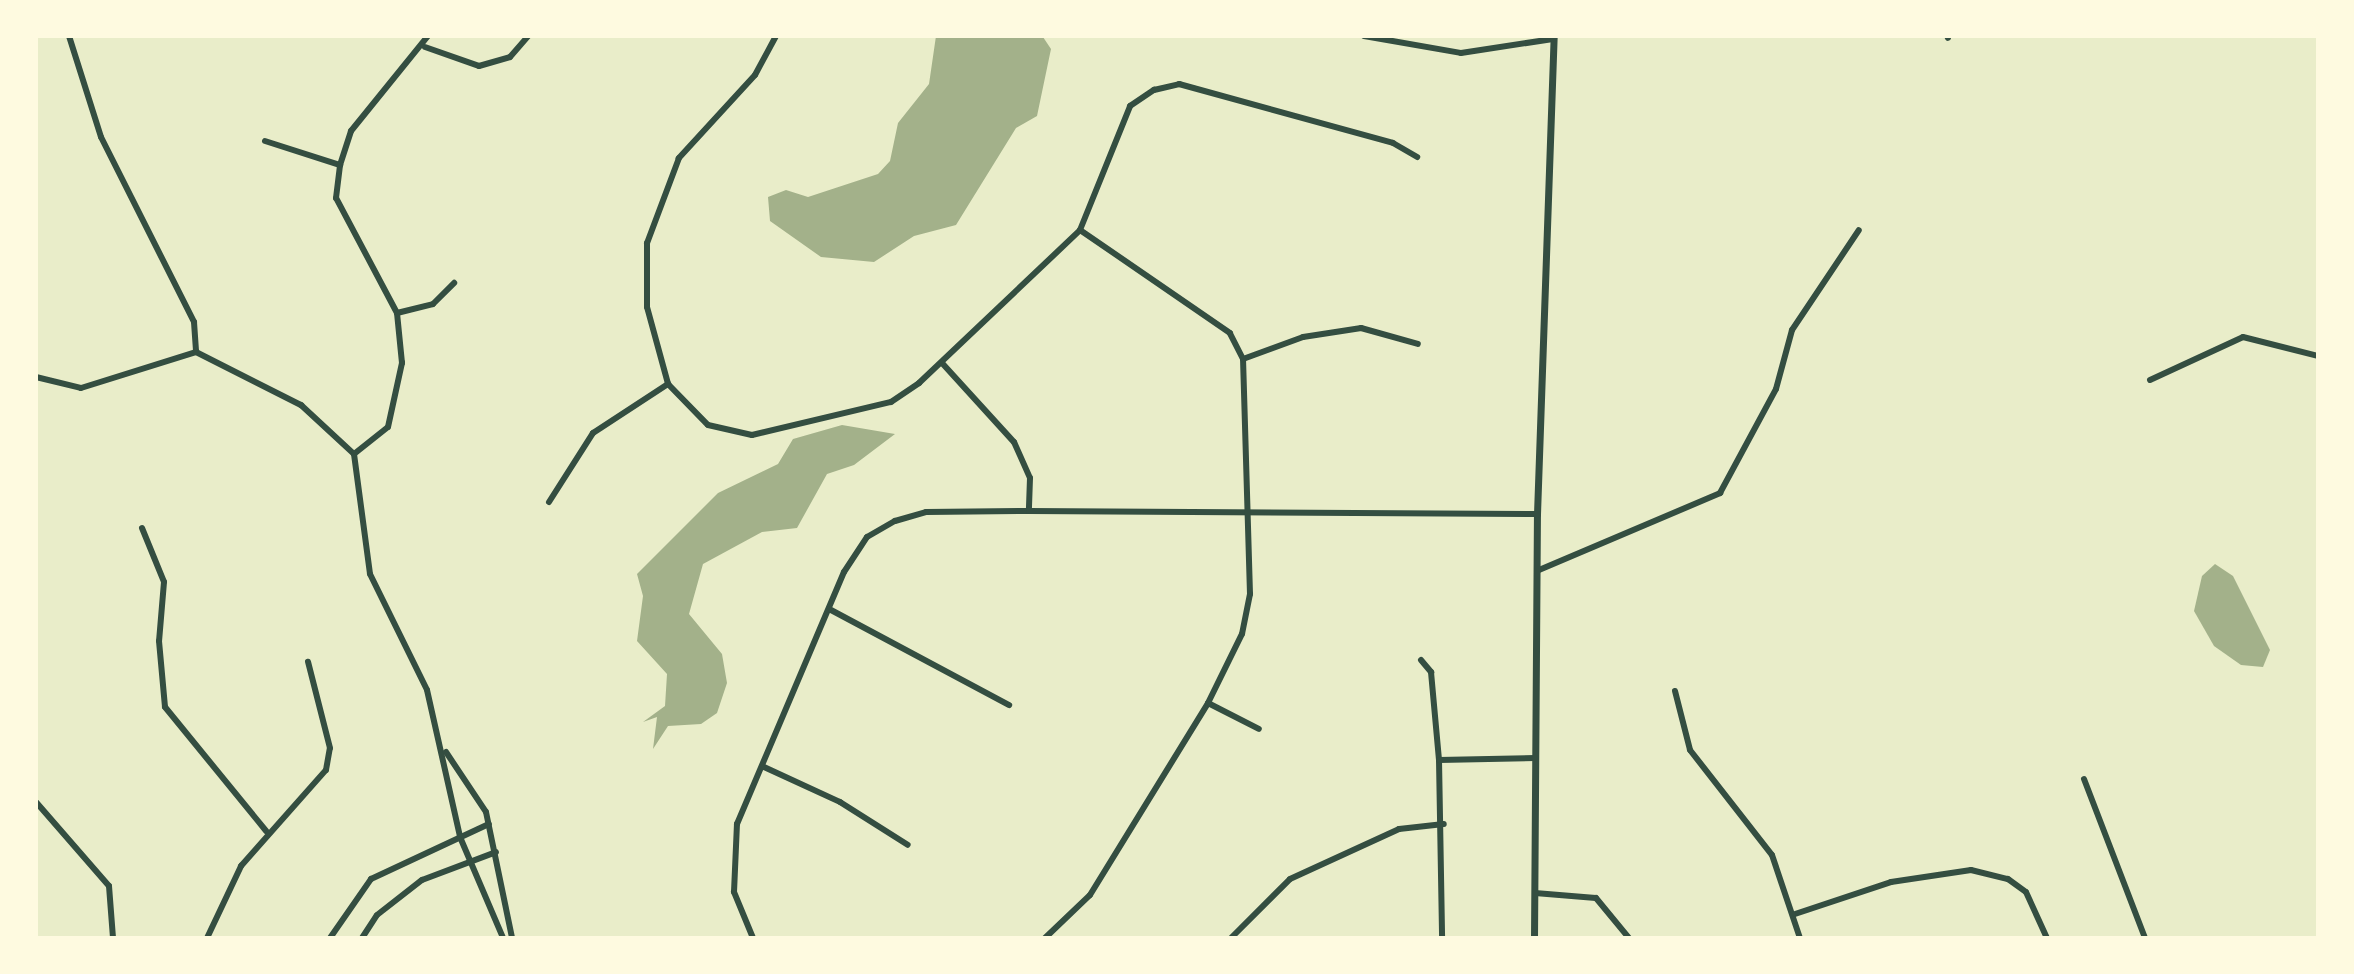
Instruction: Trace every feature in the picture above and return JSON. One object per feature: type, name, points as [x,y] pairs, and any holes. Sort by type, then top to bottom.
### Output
[{"type":"street","points":[[69,36],[101,137],[194,322],[196,352]]},
{"type":"street","points":[[354,454],[388,427],[401,389],[397,313],[343,219],[336,198],[340,165],[351,131],[425,47],[428,36]]},
{"type":"street","points":[[425,47],[479,66],[510,57],[528,36]]},
{"type":"street","points":[[776,36],[755,75],[701,127],[658,201],[647,243],[647,307],[668,384],[708,425],[752,435],[891,402],[942,363],[1080,230],[1130,106],[1179,84],[1393,143],[1417,157]]},
{"type":"street","points":[[1364,36],[1418,51],[1461,53],[1553,38],[1537,514],[1534,938]]},
{"type":"street","points":[[265,141],[340,165]]},
{"type":"street","points":[[1045,938],[1090,895],[1208,703],[1242,634],[1250,594],[1243,359],[1230,333],[1080,230]]},
{"type":"street","points":[[1539,570],[1720,493],[1776,389],[1792,330],[1859,230]]},
{"type":"street","points":[[397,313],[433,304],[454,283]]},
{"type":"street","points":[[1243,359],[1303,337],[1361,328],[1418,344]]},
{"type":"street","points":[[2150,380],[2243,337],[2318,356]]},
{"type":"street","points":[[36,388],[38,379],[81,388],[196,352],[301,405],[354,454],[370,574],[427,690],[446,752],[460,837],[503,938]]},
{"type":"street","points":[[942,363],[1014,442],[1030,478],[1029,511]]},
{"type":"street","points":[[549,502],[593,433],[668,384]]},
{"type":"street","points":[[753,938],[739,916],[733,868],[737,824],[831,610],[844,572],[867,537],[895,521],[926,512],[1537,514]]},
{"type":"street","points":[[142,528],[164,582],[159,641],[165,707],[266,831]]},
{"type":"street","points":[[831,610],[1009,705]]},
{"type":"street","points":[[1421,660],[1431,672],[1444,824],[1442,938]]},
{"type":"street","points":[[207,938],[224,895],[266,831],[326,770],[330,748],[308,662]]},
{"type":"street","points":[[1675,691],[1690,750],[1772,855],[1795,914],[1800,938]]},
{"type":"street","points":[[1208,703],[1259,729]]},
{"type":"street","points":[[446,752],[469,777],[489,824],[512,938]]},
{"type":"street","points":[[1439,760],[1535,758]]},
{"type":"street","points":[[764,767],[840,802],[908,845]]},
{"type":"street","points":[[2084,779],[2145,938]]},
{"type":"street","points":[[36,802],[109,886],[113,938]]},
{"type":"street","points":[[330,938],[371,879],[489,824]]},
{"type":"street","points":[[1231,938],[1290,879],[1399,829],[1444,824]]},
{"type":"street","points":[[362,938],[405,890],[468,860],[496,852]]},
{"type":"street","points":[[1795,914],[1891,882],[1971,870],[2008,879],[2026,892],[2047,938]]},
{"type":"street","points":[[1535,893],[1596,898],[1629,938]]},
{"type":"shaded area","points":[[936,36],[1043,37],[1051,49],[1037,116],[1016,128],[956,225],[914,236],[874,262],[821,257],[770,221],[768,197],[786,190],[808,197],[878,174],[890,161],[898,123],[929,84]]},
{"type":"shaded area","points":[[842,425],[895,434],[854,465],[827,474],[797,528],[762,532],[703,564],[689,614],[722,654],[727,683],[717,713],[701,724],[668,726],[653,749],[657,717],[643,722],[665,706],[667,674],[637,641],[643,596],[637,574],[718,493],[778,464],[793,439]]},
{"type":"shaded area","points":[[2215,564],[2233,576],[2270,650],[2263,667],[2241,665],[2214,646],[2194,611],[2202,576]]}]
